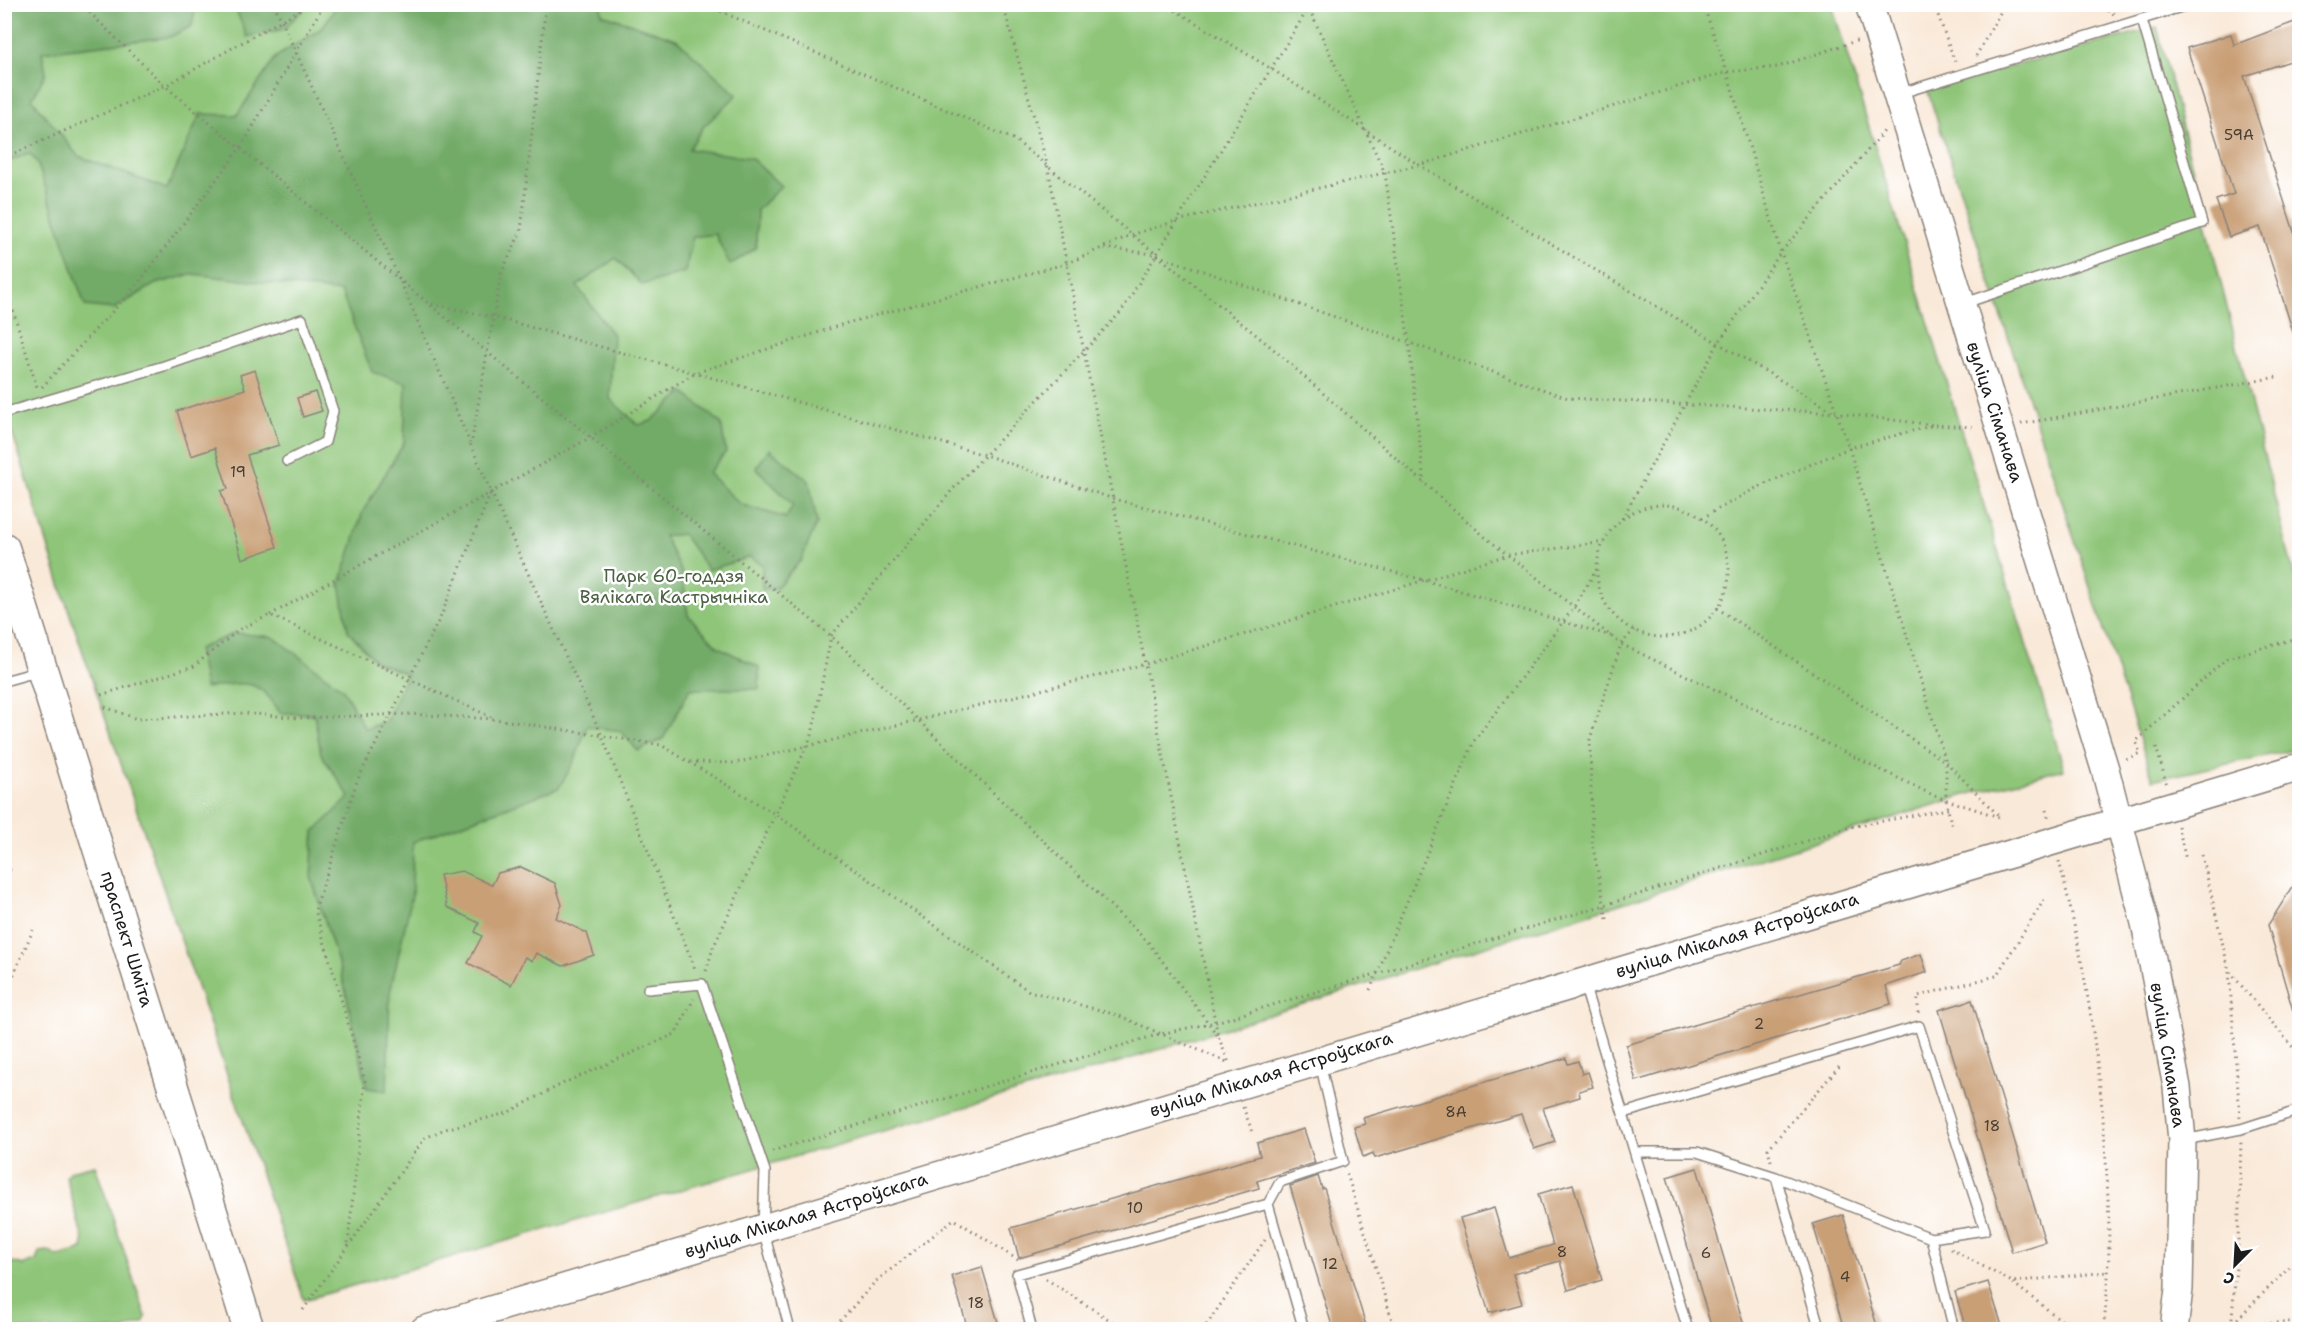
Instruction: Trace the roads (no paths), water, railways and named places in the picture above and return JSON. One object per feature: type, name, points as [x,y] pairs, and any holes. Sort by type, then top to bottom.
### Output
[{"type":"main road","name":"вуліца Сіманава","points":[[1869,4],[2105,768],[2145,923],[2172,1063],[2182,1141],[2178,1289],[2174,1329]]},
{"type":"main road","name":"праспект Шміта","points":[[4,548],[249,1329]]},
{"type":"main road","points":[[2119,821],[2300,766]]},
{"type":"main road","name":"вуліца Мікалая Астроўскага","points":[[424,1329],[2119,821]]},
{"type":"lane","points":[[1898,103],[1963,74],[2191,4]]},
{"type":"lane","points":[[1961,304],[2202,222],[2142,20]]},
{"type":"lane","points":[[4,413],[40,395],[164,366],[302,319],[333,411],[325,442],[286,461]]},
{"type":"lane","points":[[4,681],[43,670]]},
{"type":"lane","points":[[1583,981],[1688,1329]]},
{"type":"lane","points":[[648,989],[702,984],[761,1155],[765,1171],[763,1228],[790,1329]]},
{"type":"lane","points":[[1624,1113],[1918,1026],[1985,1230],[1931,1238],[1776,1177],[1697,1152],[1636,1152]]},
{"type":"lane","points":[[1304,1329],[1268,1204],[1280,1182],[1343,1161],[1320,1060]]},
{"type":"lane","points":[[2182,1141],[2241,1129],[2300,1110]]},
{"type":"lane","points":[[1776,1177],[1820,1329]]},
{"type":"lane","points":[[1032,1329],[1017,1274],[1268,1204]]},
{"type":"lane","points":[[1931,1238],[1954,1329]]},
{"type":"park label","name":"Парк 60-годдзя Вялікага Кастрычніка","points":[[674,586]]}]
